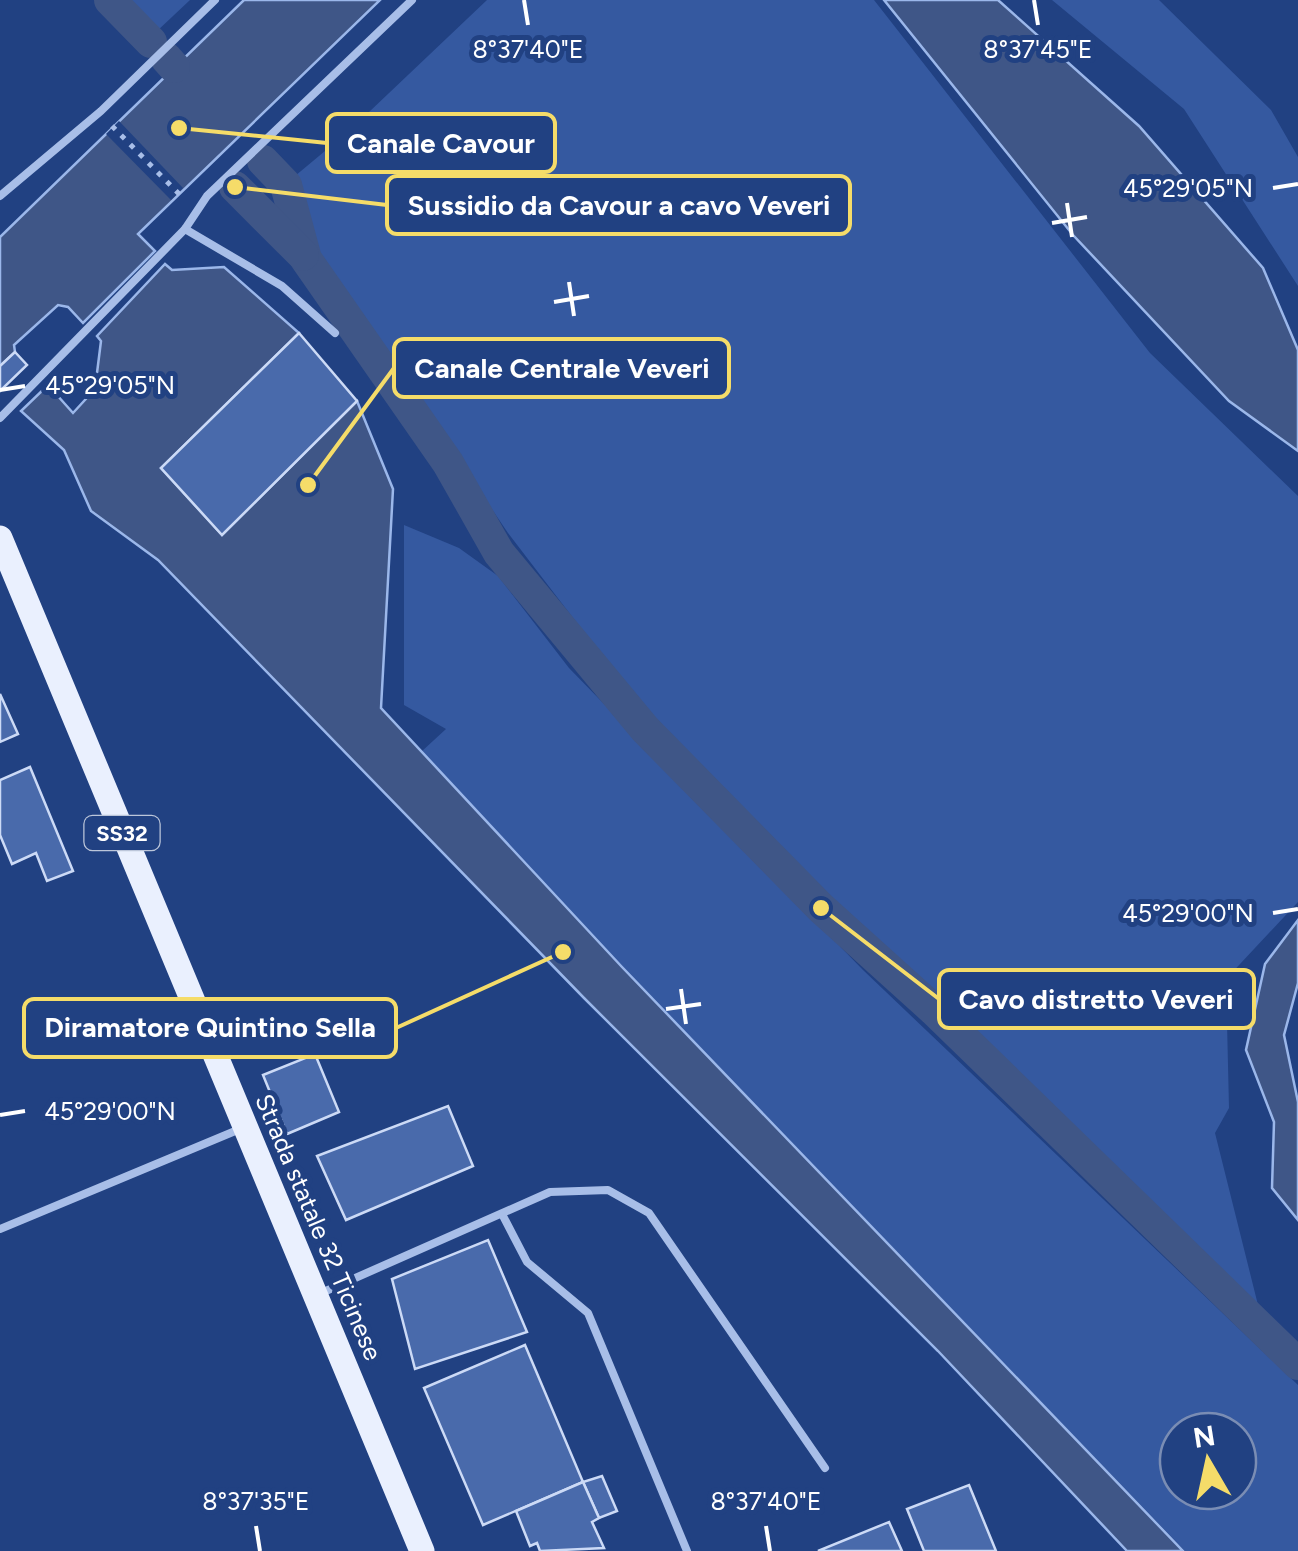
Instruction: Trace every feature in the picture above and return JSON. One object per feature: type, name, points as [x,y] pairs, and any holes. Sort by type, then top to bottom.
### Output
[{"type":"main road","name":"Strada statale 32 Ticinese","points":[[0,538],[422,1551]]},
{"type":"lane","points":[[0,196],[101,111],[215,0]]},
{"type":"lane","points":[[0,418],[186,229],[207,196],[412,0]]},
{"type":"lane","points":[[186,229],[282,286],[335,333]]},
{"type":"lane","points":[[0,1229],[244,1128]]},
{"type":"lane","points":[[315,1296],[550,1192],[608,1190],[649,1213],[825,1468]]},
{"type":"lane","points":[[502,1214],[526,1262],[588,1313],[686,1551]]},
{"type":"path","points":[[114,127],[178,194]]},
{"type":"shaded area","points":[[123,0],[190,0],[156,32]]},
{"type":"shaded area","points":[[244,0],[380,0],[138,234],[155,251],[83,323],[68,307],[58,305],[14,345],[15,352],[0,366],[0,237]]},
{"type":"shaded area","points":[[487,0],[874,0],[1150,353],[1298,496],[1298,902],[1226,979],[1229,1108],[1215,1133],[1258,1305],[799,868],[642,708],[508,533],[317,251],[295,176],[349,131]]},
{"type":"shaded area","points":[[884,0],[998,0],[1139,126],[1263,268],[1298,350],[1298,451],[1229,401],[1073,235]]},
{"type":"shaded area","points":[[1052,0],[1159,0],[1271,110],[1298,157],[1298,286],[1184,109]]},
{"type":"shaded area","points":[[165,264],[172,270],[224,267],[299,333],[161,468],[222,535],[357,401],[393,489],[381,708],[622,967],[1183,1551],[1127,1551],[938,1351],[584,998],[158,560],[91,511],[64,450],[21,411],[48,385],[73,413],[95,389],[101,341],[97,336]]},
{"type":"shaded area","points":[[404,525],[459,548],[498,576],[569,668],[863,970],[1298,1385],[1298,1551],[1185,1551],[622,967],[421,752],[446,729],[404,705]]},
{"type":"shaded area","points":[[1298,920],[1298,983],[1284,1035],[1298,1102],[1298,1220],[1272,1188],[1274,1122],[1246,1050],[1265,964]]},
{"type":"pier","points":[[119,121],[183,188],[171,200],[106,134]]},
{"type":"building","points":[[299,333],[357,401],[222,535],[161,468]]},
{"type":"building","points":[[15,352],[27,365],[0,391],[0,366]]},
{"type":"building","points":[[0,694],[18,734],[0,742]]},
{"type":"building","points":[[30,767],[73,871],[47,881],[36,853],[12,864],[0,835],[0,780]]},
{"type":"building","points":[[315,1054],[339,1112],[287,1134],[263,1075]]},
{"type":"building","points":[[448,1106],[473,1166],[346,1220],[317,1156]]},
{"type":"building","points":[[488,1240],[527,1332],[415,1369],[392,1279]]},
{"type":"building","points":[[525,1345],[583,1482],[483,1525],[424,1388]]},
{"type":"building","points":[[602,1476],[617,1511],[599,1518],[583,1482]]},
{"type":"building","points":[[583,1482],[599,1518],[592,1522],[604,1548],[540,1551],[537,1543],[530,1546],[516,1511]]},
{"type":"building","points":[[969,1485],[996,1551],[924,1551],[907,1509]]},
{"type":"building","points":[[889,1522],[902,1551],[818,1551]]},
{"type":"waterway","points":[[110,0],[151,42]]},
{"type":"waterway","points":[[166,58],[174,67]]},
{"type":"waterway","points":[[263,161],[286,185],[306,259],[448,463],[499,553],[645,729],[821,908],[934,1010],[1298,1364]]},
{"type":"waterway","points":[[235,187],[303,255]]},
{"type":"place","name":"Canale Cavour","points":[[179,128]]},
{"type":"place","name":"Sussidio da Cavour a cavo Veveri","points":[[235,187]]},
{"type":"place","name":"Canale Centrale Veveri","points":[[308,485]]},
{"type":"place","name":"Cavo distretto Veveri","points":[[821,908]]},
{"type":"place","name":"Diramatore Quintino Sella","points":[[563,952]]}]
